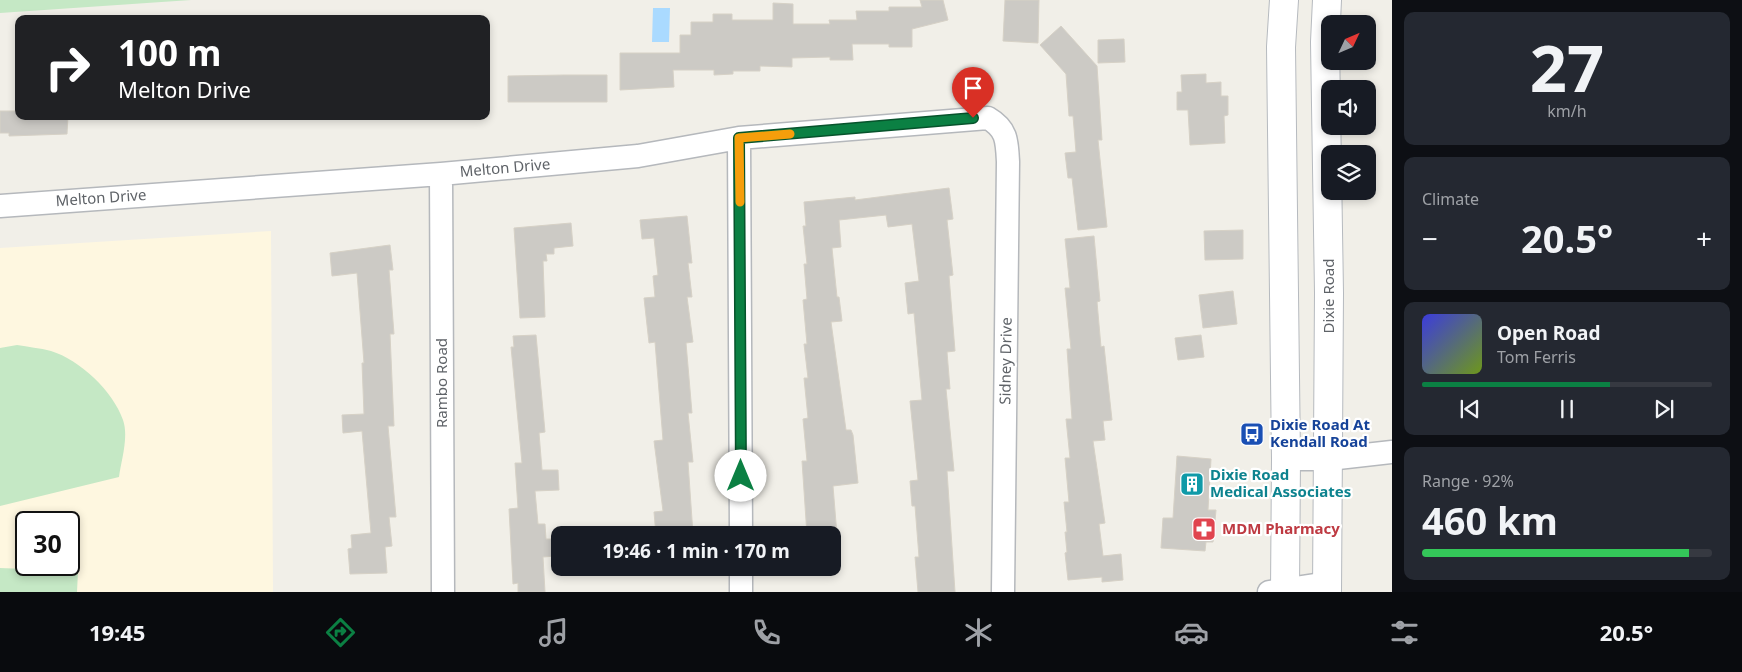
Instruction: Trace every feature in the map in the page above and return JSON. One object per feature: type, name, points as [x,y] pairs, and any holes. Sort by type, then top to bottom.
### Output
[{"type":"main road","points":[[1270,0],[1282,47]]},
{"type":"main road","points":[[1280,591],[1286,459],[1282,47],[1284,0]]},
{"type":"main road","name":"Dixie Road","points":[[1327,0],[1328,15]]},
{"type":"main road","points":[[1335,15],[1340,0]]},
{"type":"main road","name":"Dixie Road","points":[[1328,587],[1329,70]]},
{"type":"street","name":"Melton Drive","points":[[0,206],[441,174],[638,156],[739,138],[973,118],[988,118],[999,124],[1003,131]]},
{"type":"street","name":"Sidney Drive","points":[[1002,592],[1008,162],[1003,131]]},
{"type":"street","points":[[739,138],[741,526]]},
{"type":"street","name":"Rambo Road","points":[[441,174],[442,592]]},
{"type":"street","points":[[1286,459],[1329,459],[1392,452]]},
{"type":"street","points":[[741,576],[741,592]]},
{"type":"street","points":[[1280,591],[1328,587]]},
{"type":"shaded area","points":[[271,231],[273,592],[0,592],[0,248]]},
{"type":"green space","points":[[0,0],[191,0],[0,13]]},
{"type":"green space","points":[[17,345],[38,348],[62,355],[84,369],[112,398],[125,427],[125,441],[119,477],[0,506],[0,348]]},
{"type":"green space","points":[[0,568],[15,569],[15,576],[78,576],[77,592],[0,592]]},
{"type":"water","points":[[653,8],[670,8],[669,42],[652,42]]},
{"type":"building","points":[[920,0],[943,0],[948,20],[912,29],[912,47],[889,47],[889,44],[852,44],[853,60],[830,60],[830,57],[792,58],[792,67],[760,66],[760,71],[733,71],[733,74],[714,75],[714,70],[673,70],[674,87],[620,90],[620,53],[680,53],[680,35],[691,35],[691,22],[713,22],[713,14],[732,14],[732,20],[773,20],[773,3],[793,4],[793,24],[830,24],[829,20],[857,20],[856,11],[889,11],[889,7],[922,7]]},
{"type":"building","points":[[1005,0],[1039,0],[1038,43],[1003,41]]},
{"type":"building","points":[[1061,26],[1097,66],[1102,140],[1098,140],[1107,227],[1078,230],[1072,178],[1068,178],[1065,153],[1076,152],[1073,116],[1069,116],[1066,74],[1040,45]]},
{"type":"building","points":[[1124,39],[1125,62],[1098,63],[1098,40]]},
{"type":"building","points":[[1206,74],[1206,83],[1221,82],[1221,96],[1228,96],[1228,115],[1224,116],[1225,143],[1190,145],[1188,110],[1177,110],[1177,92],[1182,92],[1181,75]]},
{"type":"building","points":[[607,75],[607,102],[508,102],[508,76]]},
{"type":"building","points":[[0,111],[15,111],[15,120],[68,120],[67,134],[9,136],[9,133],[0,133]]},
{"type":"building","points":[[949,188],[953,219],[947,220],[953,275],[949,276],[955,351],[947,352],[950,389],[946,389],[954,471],[947,471],[955,592],[918,592],[915,557],[919,557],[915,506],[912,506],[910,481],[918,480],[910,401],[922,400],[914,313],[908,314],[905,283],[919,281],[912,224],[888,227],[886,215],[839,220],[841,247],[832,248],[837,297],[839,297],[842,321],[831,322],[846,430],[851,430],[853,435],[858,483],[833,486],[836,526],[806,526],[802,461],[807,461],[803,419],[808,418],[804,378],[808,378],[804,344],[807,344],[803,300],[807,299],[804,264],[807,264],[803,226],[806,226],[804,202],[855,197],[855,200]]},
{"type":"building","points":[[687,216],[692,263],[688,263],[692,297],[687,297],[693,342],[686,343],[692,413],[688,413],[693,462],[688,462],[692,526],[655,526],[654,512],[663,511],[654,441],[663,440],[655,342],[649,343],[644,298],[655,297],[653,276],[658,275],[654,238],[642,239],[640,220]]},
{"type":"building","points":[[571,223],[573,246],[554,248],[554,254],[546,254],[547,261],[543,261],[545,317],[520,318],[514,228]]},
{"type":"building","points":[[1243,230],[1243,259],[1205,260],[1204,231]]},
{"type":"building","points":[[1094,236],[1100,301],[1097,302],[1101,347],[1104,346],[1112,420],[1103,421],[1105,440],[1093,441],[1105,523],[1099,524],[1103,556],[1121,554],[1123,580],[1102,582],[1102,577],[1068,580],[1065,553],[1067,552],[1065,532],[1067,532],[1064,502],[1069,502],[1065,458],[1070,458],[1066,419],[1072,419],[1067,349],[1071,349],[1065,288],[1070,288],[1065,239]]},
{"type":"building","points":[[390,245],[393,270],[389,270],[394,334],[390,334],[394,426],[388,426],[396,517],[389,517],[392,546],[385,547],[387,573],[350,574],[348,549],[352,548],[351,535],[371,533],[362,431],[343,433],[342,415],[364,414],[362,363],[364,363],[357,273],[332,276],[330,253]]},
{"type":"building","points":[[1233,291],[1237,324],[1203,328],[1199,295]]},
{"type":"building","points":[[536,335],[545,432],[539,433],[542,470],[558,470],[559,490],[535,491],[538,524],[545,524],[546,539],[551,539],[551,556],[543,557],[545,592],[518,592],[518,583],[513,584],[509,509],[518,508],[515,463],[522,463],[511,347],[514,347],[513,336]]},
{"type":"building","points":[[1201,335],[1204,357],[1178,360],[1175,338]]},
{"type":"building","name":"Dixie Road Medical Associates","points":[[1177,456],[1211,459],[1208,510],[1216,510],[1213,542],[1206,542],[1205,551],[1161,548],[1163,518],[1173,518]]},
{"type":"slow traffic","points":[[740,202],[739,138],[790,134]]},
{"type":"place","name":"Dixie Road At Kendall Road","points":[[1252,434]]},
{"type":"place","name":"Dixie Road Medical Associates","points":[[1192,484]]},
{"type":"place","name":"MDM Pharmacy","points":[[1204,529]]},
{"type":"route","points":[[741,476],[739,138],[973,118]]}]
